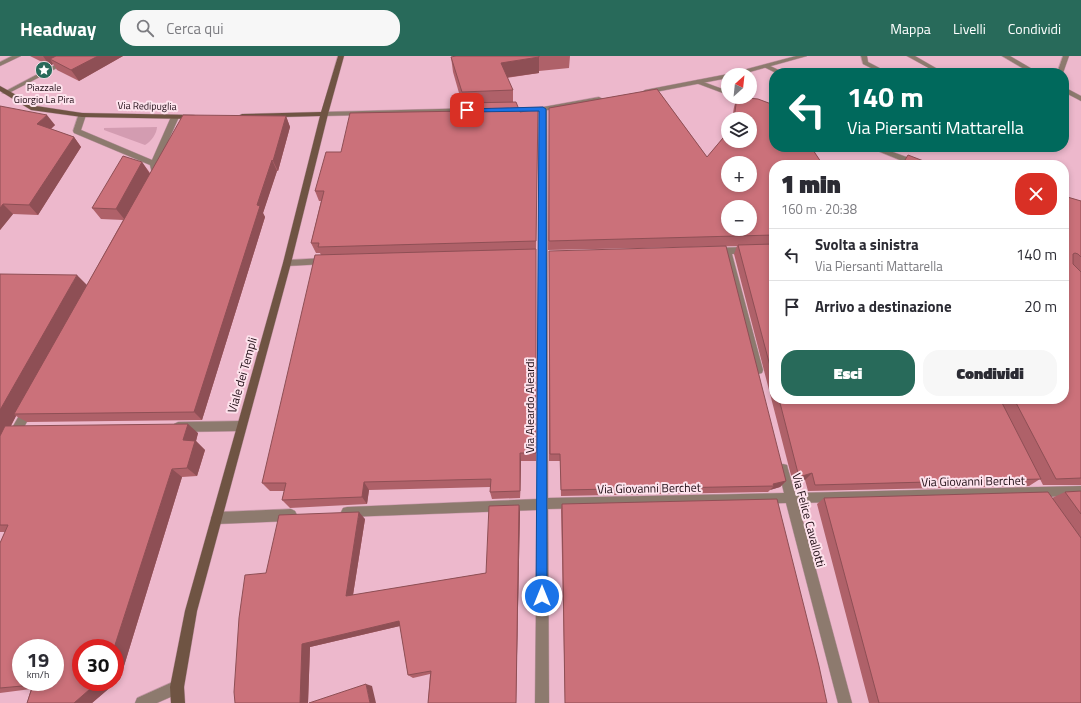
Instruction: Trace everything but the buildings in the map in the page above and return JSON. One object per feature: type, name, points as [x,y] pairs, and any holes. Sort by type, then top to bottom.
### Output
[{"type":"main road","name":"Viale dei Templi","points":[[178,703],[177,687],[191,611],[231,470],[241,426],[287,262],[324,114],[341,56]]},
{"type":"main road","name":"Via Redipuglia","points":[[3,91],[34,108],[82,115],[176,117],[205,116]]},
{"type":"main road","points":[[234,116],[324,114]]},
{"type":"street","points":[[0,64],[18,56]]},
{"type":"street","points":[[3,91],[77,56]]},
{"type":"street","points":[[757,68],[804,56]]},
{"type":"street","points":[[864,56],[865,63],[876,68]]},
{"type":"street","points":[[910,56],[932,68]]},
{"type":"street","points":[[1006,56],[1027,68]]},
{"type":"street","points":[[1062,68],[1066,56]]},
{"type":"street","points":[[766,66],[771,68]]},
{"type":"street","points":[[639,92],[721,77]]},
{"type":"street","points":[[698,82],[721,90]]},
{"type":"street","points":[[1069,92],[1081,98]]},
{"type":"street","points":[[324,114],[543,109],[610,98]]},
{"type":"street","name":"Via Aleardo Aleardi","points":[[542,703],[543,109]]},
{"type":"street","points":[[82,115],[77,131],[154,164]]},
{"type":"street","points":[[148,187],[156,173],[154,164],[176,117]]},
{"type":"street","points":[[885,152],[907,160]]},
{"type":"street","points":[[704,251],[769,249]]},
{"type":"street","points":[[727,250],[761,382]]},
{"type":"street","points":[[287,262],[335,261]]},
{"type":"street","points":[[0,459],[22,429],[33,401]]},
{"type":"street","points":[[169,427],[241,426]]},
{"type":"street","name":"Via Felice Cavallotti","points":[[780,459],[845,703]]},
{"type":"street","points":[[1032,479],[1047,504]]},
{"type":"street","name":"Via Giovanni Berchet","points":[[336,513],[542,504],[1081,491]]},
{"type":"street","points":[[217,518],[304,514]]},
{"type":"street","points":[[142,703],[177,687]]},
{"type":"shaded area","points":[[157,127],[153,137],[145,145],[104,130],[104,128]]},
{"type":"place","name":"Piazzale Giorgio La Pira","points":[[44,70]]},
{"type":"route","points":[[467,110],[543,109],[542,596]]}]
